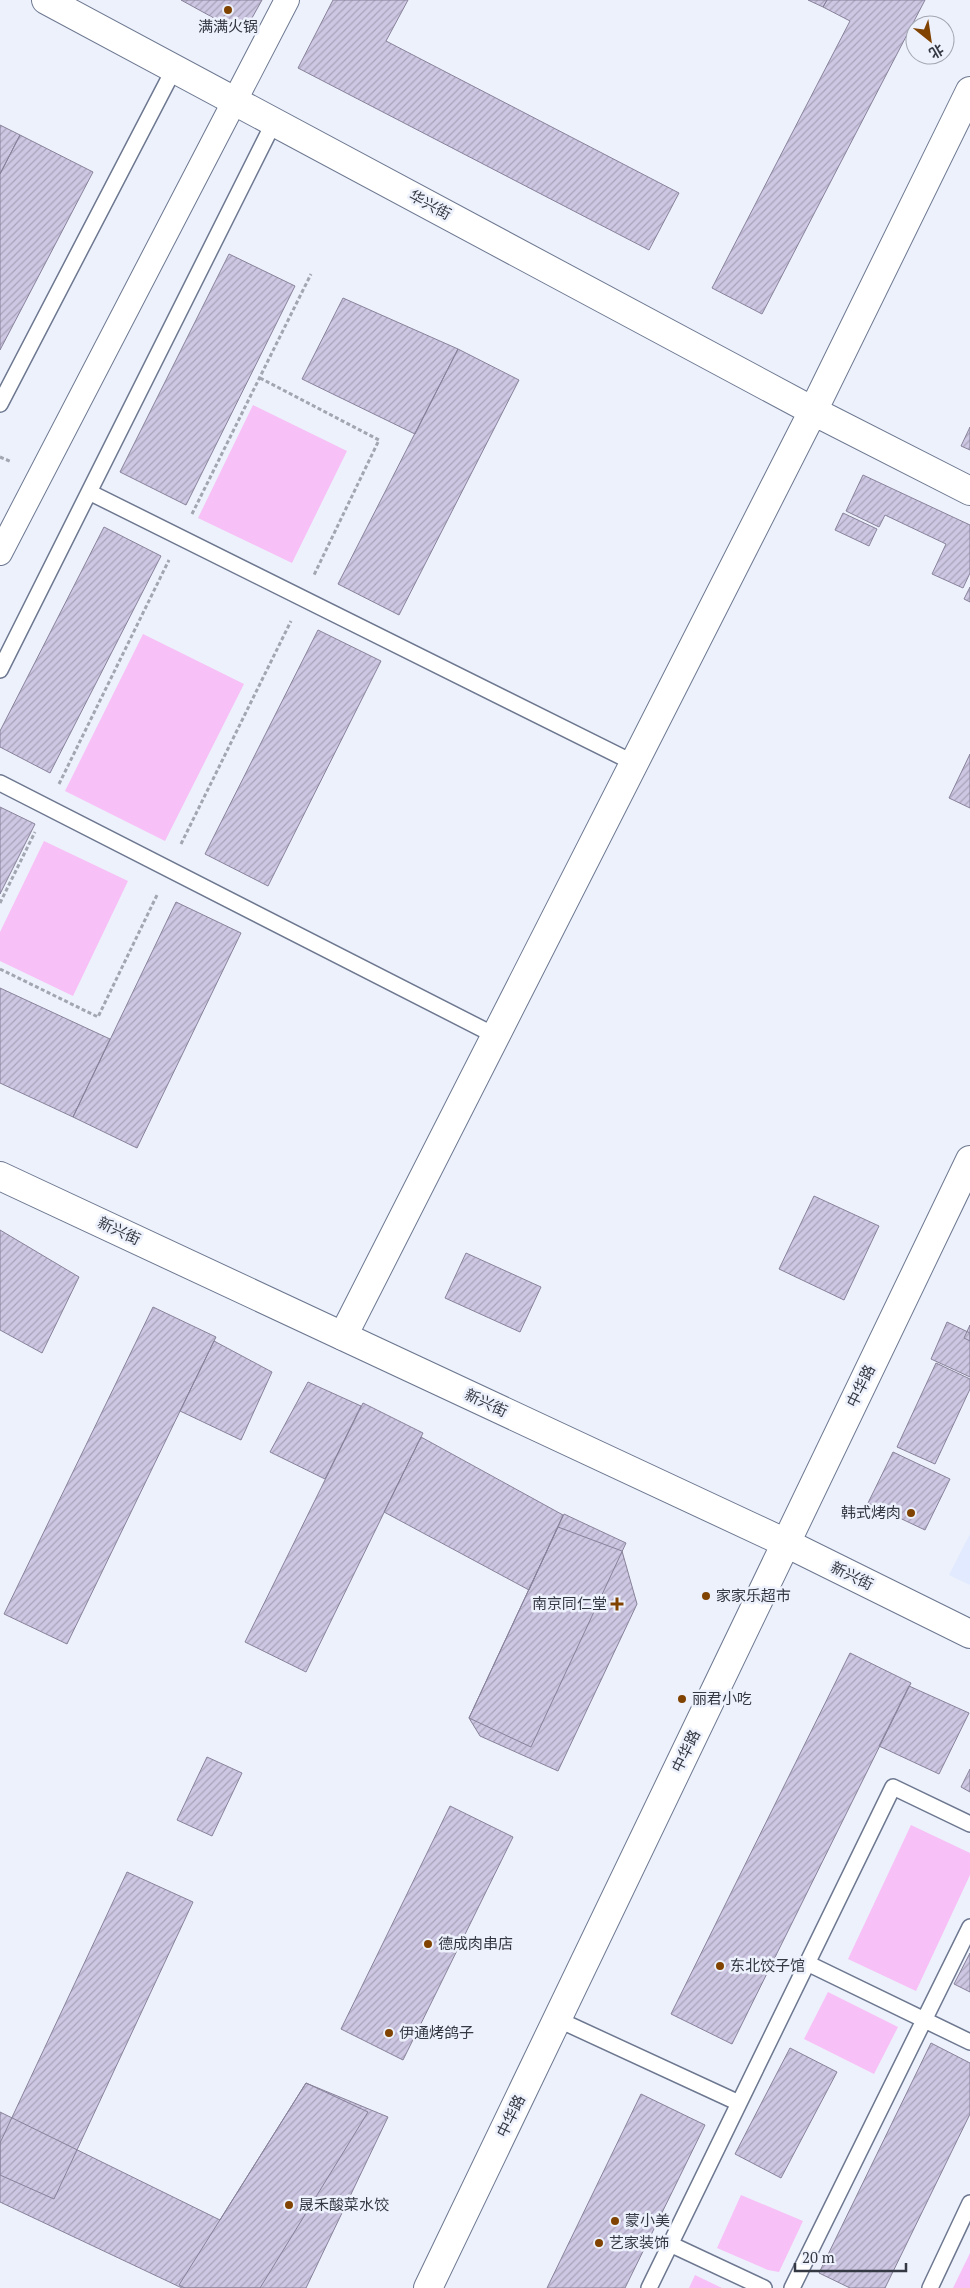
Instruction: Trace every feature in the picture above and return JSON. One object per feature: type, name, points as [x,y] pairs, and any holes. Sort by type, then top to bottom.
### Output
[{"type":"street","name":"华兴街","points":[[46,0],[813,411],[970,491]]},
{"type":"street","points":[[0,553],[287,0]]},
{"type":"street","points":[[343,1336],[813,411],[970,91]]},
{"type":"street","name":"中华路","points":[[428,2288],[970,1160]]},
{"type":"street","name":"新兴街","points":[[0,1176],[786,1543],[970,1634]]},
{"type":"lane","points":[[0,404],[174,69]]},
{"type":"lane","points":[[0,670],[274,122]]},
{"type":"lane","points":[[89,492],[634,763]]},
{"type":"lane","points":[[0,783],[496,1036]]},
{"type":"lane","points":[[649,2288],[893,1787],[970,1824]]},
{"type":"lane","points":[[792,2288],[970,1927]]},
{"type":"lane","points":[[807,1963],[970,2042]]},
{"type":"lane","points":[[557,2019],[739,2103]]},
{"type":"lane","points":[[930,2288],[970,2203]]},
{"type":"lane","points":[[670,2244],[764,2288]]},
{"type":"path","points":[[0,903],[311,274]]},
{"type":"path","points":[[0,969],[98,1017],[379,440],[260,378]]},
{"type":"shaded area","points":[[253,405],[347,451],[292,563],[198,518]]},
{"type":"shaded area","points":[[143,634],[244,684],[165,841],[65,791]]},
{"type":"shaded area","points":[[44,841],[128,881],[73,996],[0,961],[0,932]]},
{"type":"shaded area","points":[[970,1534],[970,1585],[949,1575]]},
{"type":"shaded area","points":[[911,1825],[970,1853],[970,1875],[916,1991],[848,1959]]},
{"type":"shaded area","points":[[828,1992],[898,2027],[874,2074],[804,2039]]},
{"type":"shaded area","points":[[741,2195],[803,2221],[779,2272],[768,2270],[717,2248]]},
{"type":"shaded area","points":[[970,2253],[970,2288],[953,2288]]},
{"type":"shaded area","points":[[695,2275],[722,2288],[689,2288]]},
{"type":"building","points":[[181,0],[262,0],[243,34]]},
{"type":"building","points":[[333,0],[408,0],[386,41],[679,193],[649,250],[298,68]]},
{"type":"building","points":[[808,0],[827,0],[823,7]]},
{"type":"building","points":[[827,0],[925,0],[917,15],[905,15],[905,39],[762,314],[712,288],[850,21],[823,7]]},
{"type":"building","points":[[0,125],[20,135],[0,174]]},
{"type":"building","points":[[20,135],[93,172],[0,350],[0,174]]},
{"type":"building","points":[[229,254],[295,286],[186,505],[120,472]]},
{"type":"building","points":[[343,298],[458,349],[415,434],[302,379]]},
{"type":"building","points":[[458,349],[519,380],[399,615],[338,584]]},
{"type":"building","points":[[970,427],[970,450],[961,446]]},
{"type":"building","points":[[863,475],[970,525],[970,573],[963,588],[932,574],[946,544],[885,515],[879,527],[846,511]]},
{"type":"building","points":[[843,513],[877,529],[869,546],[835,530]]},
{"type":"building","points":[[104,527],[161,556],[50,773],[0,747],[0,731]]},
{"type":"building","points":[[970,587],[970,602],[964,599]]},
{"type":"building","points":[[318,630],[381,661],[268,886],[205,854]]},
{"type":"building","points":[[970,754],[970,808],[949,798]]},
{"type":"building","points":[[0,807],[35,824],[0,894]]},
{"type":"building","points":[[176,902],[241,933],[137,1148],[73,1117]]},
{"type":"building","points":[[0,988],[110,1039],[73,1117],[0,1083]]},
{"type":"building","points":[[814,1196],[879,1226],[844,1300],[779,1269]]},
{"type":"building","points":[[0,1230],[79,1277],[42,1353],[0,1330]]},
{"type":"building","points":[[466,1253],[541,1287],[520,1332],[445,1298]]},
{"type":"building","points":[[153,1307],[216,1337],[67,1644],[4,1614]]},
{"type":"building","points":[[947,1322],[970,1333],[970,1377],[931,1359]]},
{"type":"building","points":[[970,1325],[970,1341],[964,1338]]},
{"type":"building","points":[[214,1341],[272,1372],[241,1440],[180,1411]]},
{"type":"building","points":[[936,1363],[970,1379],[970,1389],[935,1464],[897,1447]]},
{"type":"building","points":[[308,1382],[361,1406],[325,1479],[270,1452]]},
{"type":"building","points":[[363,1403],[423,1433],[306,1672],[245,1642]]},
{"type":"building","points":[[421,1437],[563,1515],[529,1590],[384,1512]]},
{"type":"building","points":[[893,1452],[950,1479],[925,1530],[868,1503]]},
{"type":"building","points":[[564,1514],[626,1543],[531,1747],[469,1718]]},
{"type":"building","points":[[558,1527],[622,1551],[637,1604],[558,1771],[480,1736],[469,1718]]},
{"type":"building","points":[[850,1653],[911,1683],[732,2044],[671,2014]]},
{"type":"building","points":[[909,1686],[969,1713],[939,1774],[879,1746]]},
{"type":"building","points":[[207,1757],[242,1773],[212,1836],[177,1820]]},
{"type":"building","points":[[970,1769],[970,1792],[961,1787]]},
{"type":"building","points":[[450,1806],[513,1837],[403,2060],[341,2029]]},
{"type":"building","points":[[127,1872],[193,1902],[54,2199],[0,2175],[0,2143]]},
{"type":"building","points":[[970,1953],[970,1992],[954,1984]]},
{"type":"building","points":[[931,2043],[970,2063],[970,2114],[885,2288],[850,2288],[819,2273]]},
{"type":"building","points":[[790,2048],[837,2072],[781,2178],[735,2154]]},
{"type":"building","points":[[306,2083],[368,2112],[260,2288],[185,2288],[179,2285]]},
{"type":"building","points":[[306,2083],[388,2117],[306,2288],[182,2288],[0,2202],[0,2112],[220,2220]]},
{"type":"building","points":[[641,2094],[705,2125],[625,2288],[547,2288]]},
{"type":"place","name":"满满火锅","points":[[228,10]]},
{"type":"place","name":"韩式烤肉","points":[[911,1513]]},
{"type":"place","name":"家家乐超市","points":[[706,1596]]},
{"type":"place","name":"南京同仁堂","points":[[617,1604]]},
{"type":"place","name":"丽君小吃","points":[[682,1699]]},
{"type":"place","name":"德成肉串店","points":[[428,1944]]},
{"type":"place","name":"东北饺子馆","points":[[720,1966]]},
{"type":"place","name":"伊通烤鸽子","points":[[389,2033]]},
{"type":"place","name":"晟禾酸菜水饺","points":[[289,2205]]},
{"type":"place","name":"蒙小美","points":[[615,2221]]},
{"type":"place","name":"艺家装饰","points":[[599,2243]]}]
